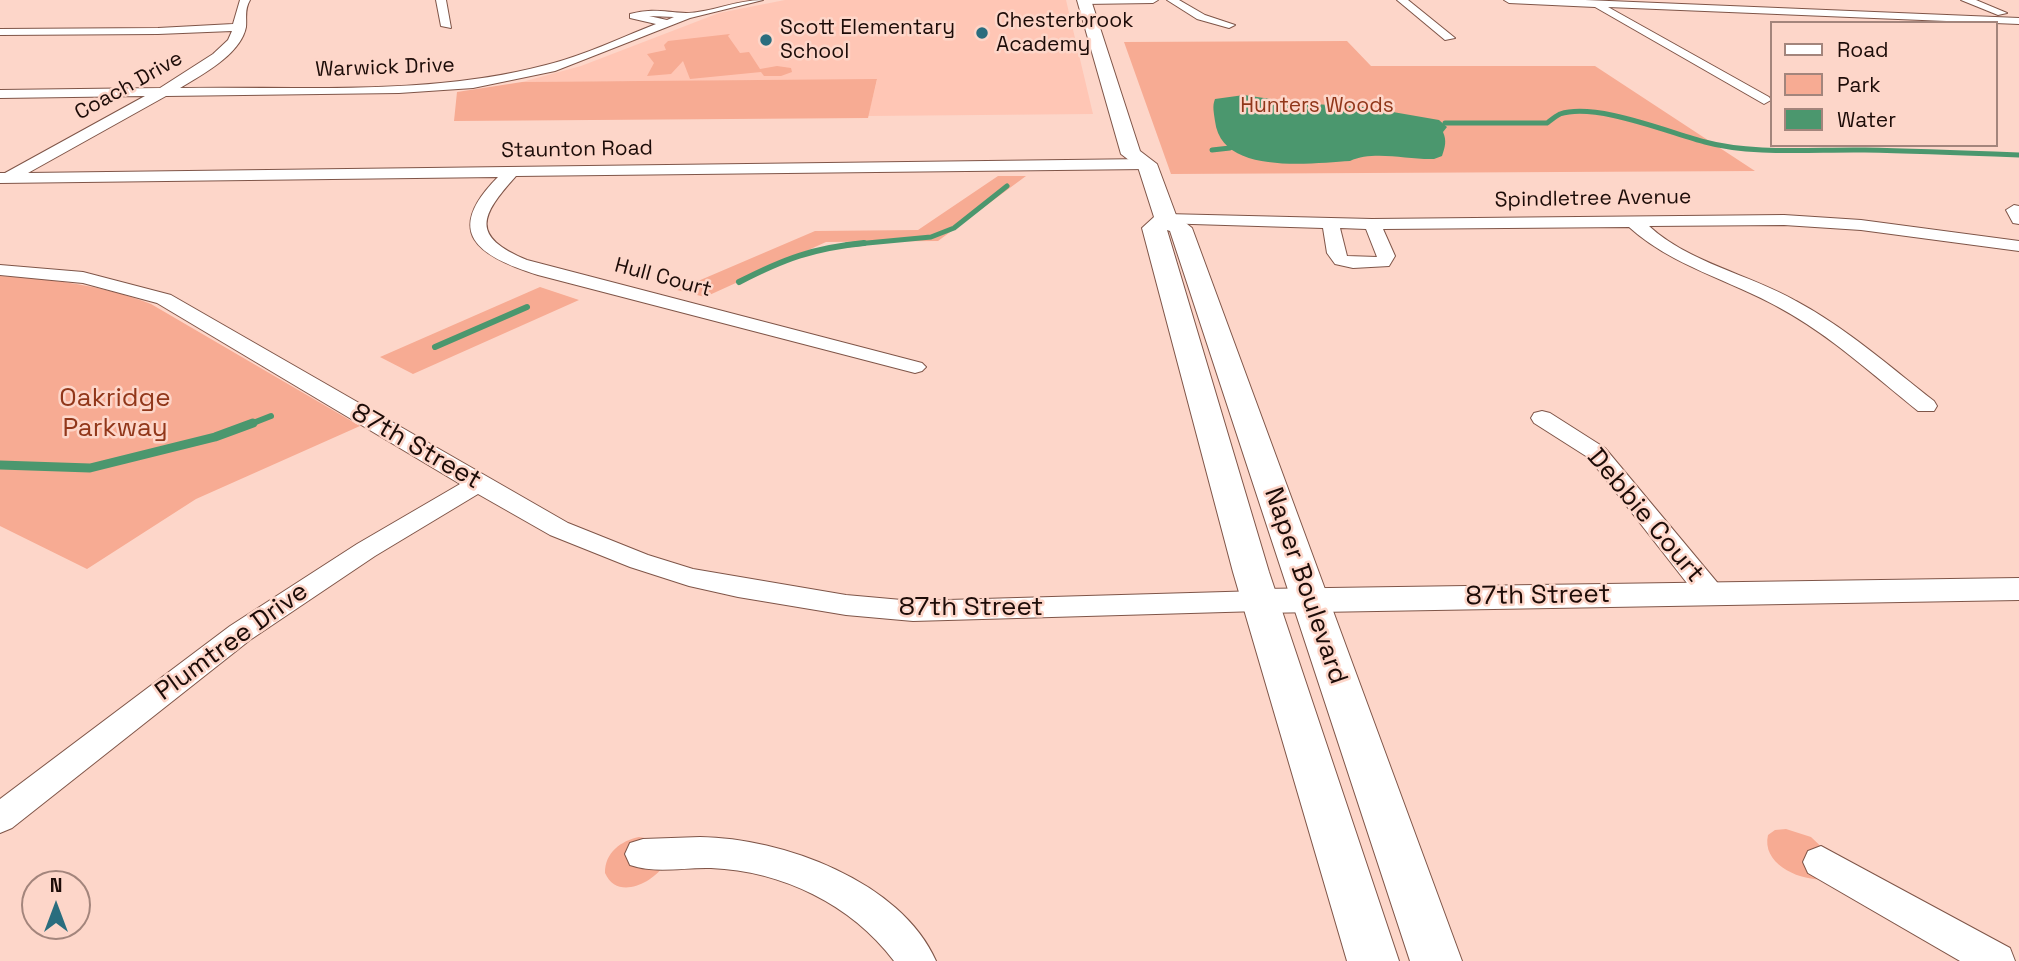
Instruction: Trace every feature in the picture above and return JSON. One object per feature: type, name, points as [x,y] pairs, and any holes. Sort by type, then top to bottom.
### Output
[{"type":"main road","name":"Naper Boulevard","points":[[1084,0],[1131,154],[1149,153],[1166,219],[1180,228],[1436,961]]},
{"type":"main road","points":[[1102,0],[1108,20]]},
{"type":"main road","name":"Naper Boulevard","points":[[1166,219],[1154,228],[1260,601],[1373,961]]},
{"type":"street","name":"Coach Drive","points":[[2,179],[163,92],[215,59],[233,41],[240,27],[240,7],[245,0]]},
{"type":"street","points":[[441,0],[447,26]]},
{"type":"street","name":"Warwick Drive","points":[[0,93],[399,89],[473,83],[565,64],[687,16],[758,0]]},
{"type":"street","points":[[1084,0],[1153,0]]},
{"type":"street","points":[[1172,0],[1201,17],[1229,25]]},
{"type":"street","points":[[1402,0],[1449,38]]},
{"type":"street","points":[[1509,0],[1810,14],[2019,20]]},
{"type":"street","points":[[1778,0],[1826,21]]},
{"type":"street","points":[[1966,0],[2019,20]]},
{"type":"street","points":[[1591,2],[1764,100]]},
{"type":"street","points":[[668,23],[634,16],[653,12],[687,16]]},
{"type":"street","points":[[0,33],[158,32],[240,27]]},
{"type":"street","name":"Staunton Road","points":[[2,179],[510,172],[1149,153]]},
{"type":"street","name":"Hull Court","points":[[510,172],[485,201],[478,219],[478,229],[484,240],[503,256],[544,271],[915,367]]},
{"type":"street","name":"Spindletree Avenue","points":[[1166,219],[1372,224],[1816,222],[1928,232],[2019,246]]},
{"type":"street","points":[[1633,221],[1666,246],[1760,289],[1806,315],[1926,406]]},
{"type":"street","points":[[1331,223],[1336,253],[1341,260],[1370,264],[1383,262],[1386,256],[1372,224]]},
{"type":"street","name":"87th Street","points":[[0,270],[70,274],[138,289],[164,299],[559,529],[688,577],[820,601],[913,611],[1310,600],[2019,589]]},
{"type":"street","name":"Debbie Court","points":[[1542,418],[1597,453],[1710,594]]},
{"type":"street","name":"Plumtree Drive","points":[[0,818],[240,633],[366,550],[478,484]]},
{"type":"street","points":[[643,854],[718,853],[745,856],[779,864],[833,885],[872,911],[917,961]]},
{"type":"street","points":[[1821,862],[1996,961]]},
{"type":"shaded area","points":[[785,0],[1066,0],[1093,114],[868,116],[877,80],[522,82],[581,66],[719,13]]},
{"type":"green space","points":[[730,34],[728,36],[740,53],[749,52],[760,69],[777,66],[791,68],[792,72],[781,76],[764,76],[761,72],[690,79],[683,61],[671,74],[647,76],[654,63],[647,54],[666,50],[664,45],[668,41]]},
{"type":"green space","name":"Hunters Woods","points":[[1347,41],[1371,66],[1595,66],[1755,171],[1171,174],[1124,42]]},
{"type":"green space","points":[[877,79],[868,118],[454,121],[457,92],[522,82]]},
{"type":"green space","points":[[998,176],[1026,176],[938,241],[826,242],[705,297],[677,290],[815,231],[918,230]]},
{"type":"green space","name":"Oakridge Parkway","points":[[0,276],[77,284],[151,304],[360,426],[196,499],[87,569],[0,526]]},
{"type":"green space","points":[[540,287],[579,300],[413,374],[380,357]]},
{"type":"green space","points":[[1786,829],[1811,837],[1831,856],[1826,879],[1806,878],[1777,863],[1767,846],[1768,835],[1775,830]]},
{"type":"green space","points":[[639,837],[656,840],[663,867],[650,879],[634,887],[617,886],[605,873],[608,859],[620,845]]},
{"type":"water","points":[[1244,95],[1297,103],[1364,107],[1439,120],[1447,127],[1443,132],[1444,150],[1442,156],[1434,159],[1370,156],[1350,161],[1292,164],[1250,158],[1233,151],[1221,139],[1214,112],[1215,99]]},
{"type":"waterway","points":[[1445,123],[1547,123],[1560,114],[1593,112],[1633,120],[1705,142],[1743,149],[2019,155]]},
{"type":"waterway","points":[[1212,150],[1230,148]]},
{"type":"waterway","points":[[858,244],[931,237],[954,228],[1007,186]]},
{"type":"waterway","points":[[858,244],[864,243]]},
{"type":"waterway","points":[[739,282],[799,256],[858,244]]},
{"type":"waterway","points":[[846,245],[858,244]]},
{"type":"waterway","points":[[435,347],[527,307]]},
{"type":"waterway","points":[[248,425],[271,416]]},
{"type":"waterway","points":[[0,465],[90,468],[215,437],[253,423]]},
{"type":"place","name":"Chesterbrook Academy","points":[[982,33]]},
{"type":"place","name":"Scott Elementary School","points":[[766,40]]}]
